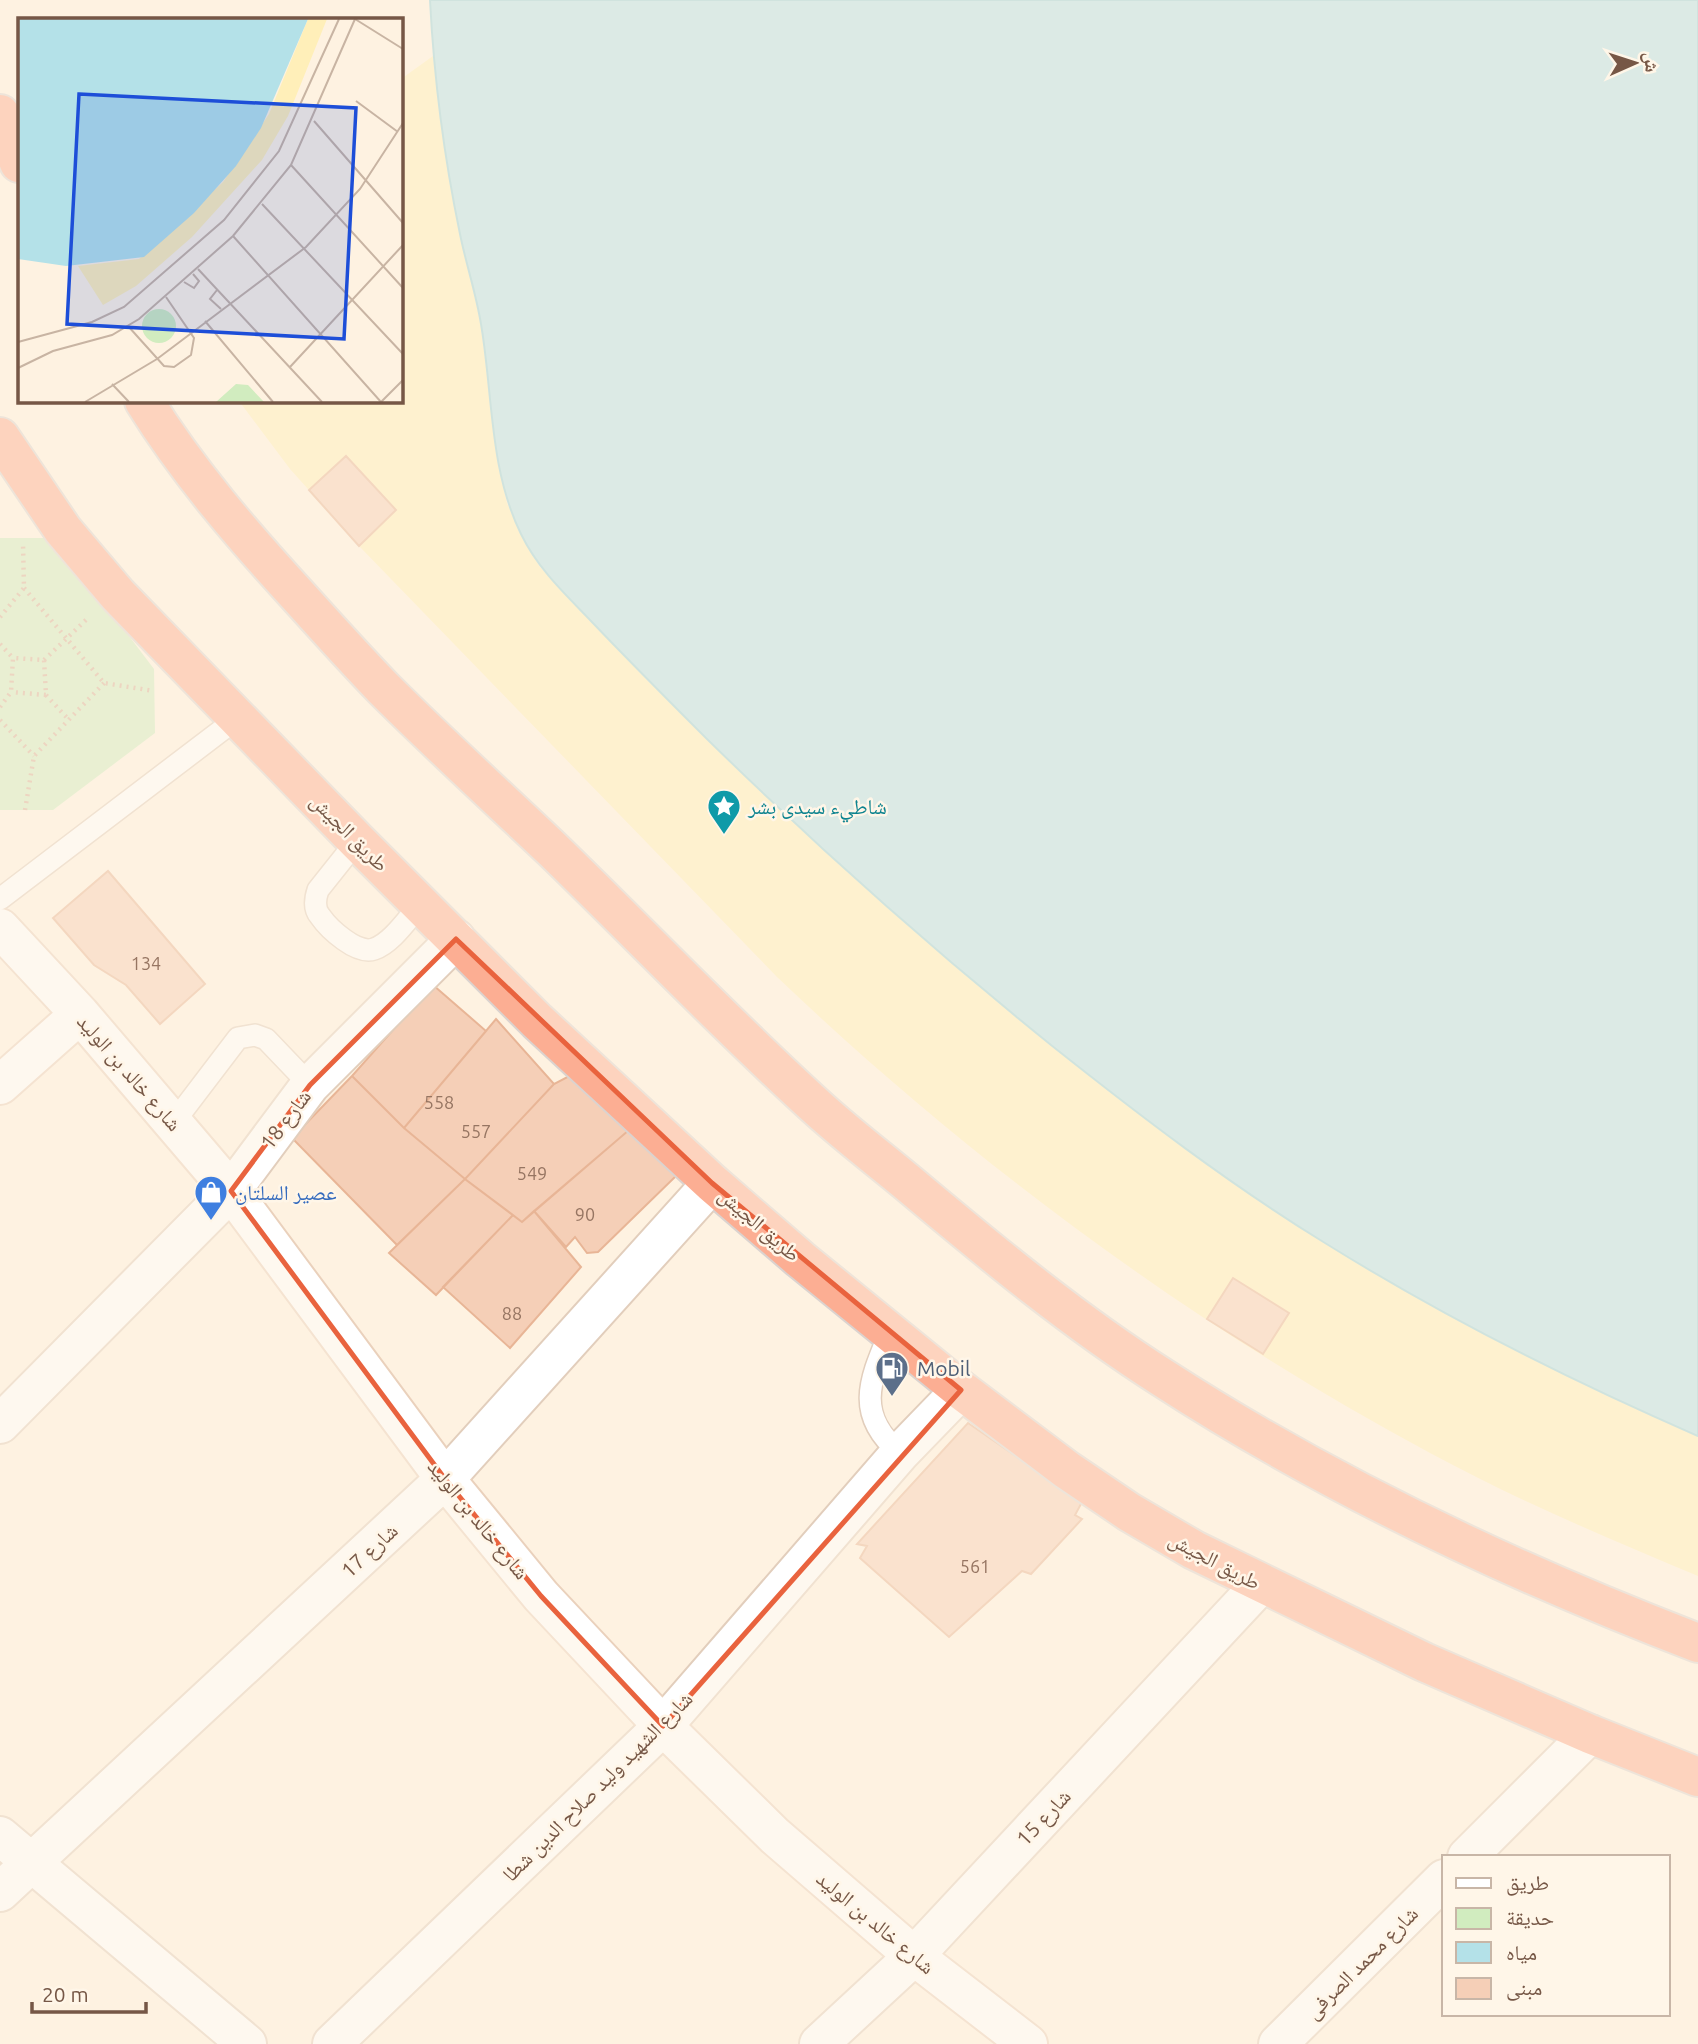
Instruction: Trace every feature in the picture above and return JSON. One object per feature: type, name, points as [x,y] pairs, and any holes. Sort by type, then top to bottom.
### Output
[{"type":"highway","points":[[0,114],[18,160]]},
{"type":"highway","points":[[145,402],[203,485],[258,553],[383,688],[598,893],[750,1045],[825,1114],[988,1251],[1068,1312],[1160,1376],[1255,1435],[1353,1489],[1454,1537],[1558,1585],[1698,1643]]},
{"type":"highway","name":"طريق الجيش","points":[[2,447],[63,530],[118,595],[177,658],[239,717],[357,841],[537,1021],[712,1183],[961,1390],[1056,1462],[1129,1512],[1194,1550],[1424,1662],[1590,1734],[1698,1777]]},
{"type":"street","name":"شارع خالد بن الوليد","points":[[0,928],[80,1014],[231,1191],[445,1479],[541,1596],[663,1726],[775,1836],[914,1956],[1028,2044]]},
{"type":"street","name":"شارع 18","points":[[0,1424],[231,1191],[310,1085],[456,939]]},
{"type":"street","points":[[0,1085],[80,1014]]},
{"type":"street","name":"شارع 17","points":[[0,1892],[445,1479],[712,1183]]},
{"type":"street","name":"شارع الشهيد وليد صلاح الدين شطا","points":[[332,2044],[663,1726],[900,1453],[961,1390]]},
{"type":"street","name":"شارع 15","points":[[819,2044],[914,1956],[1261,1584]]},
{"type":"street","points":[[1469,1855],[1590,1734]]},
{"type":"street","points":[[0,1836],[247,2044]]},
{"type":"street","name":"شارع محمد الصرفى","points":[[1278,2044],[1442,1881]]},
{"type":"lane","points":[[0,899],[239,717]]},
{"type":"lane","points":[[357,841],[317,890],[316,907],[319,916],[353,946],[369,950],[383,944],[421,904]]},
{"type":"lane","points":[[174,1122],[239,1038],[255,1035],[266,1039],[310,1085]]},
{"type":"lane","points":[[890,1332],[874,1369],[868,1395],[879,1432],[900,1453]]},
{"type":"path","points":[[23,538],[24,589],[104,683],[154,691]]},
{"type":"path","points":[[0,617],[24,589]]},
{"type":"path","points":[[13,658],[44,660],[94,612]]},
{"type":"path","points":[[0,643],[13,658],[11,692],[0,707]]},
{"type":"path","points":[[44,660],[46,695],[69,720]]},
{"type":"path","points":[[25,810],[34,755],[104,683]]},
{"type":"path","points":[[11,692],[46,695]]},
{"type":"path","points":[[0,720],[34,755]]},
{"type":"highlighted area","points":[[456,939],[712,1183],[961,1390],[663,1726],[541,1596],[445,1479],[231,1191],[310,1085]]},
{"type":"green space","points":[[0,538],[49,538],[104,603],[154,669],[155,733],[53,810],[0,810]]},
{"type":"sand","name":"شاطيء سيدى بشر","points":[[433,56],[444,145],[480,320],[499,468],[507,503],[540,567],[646,679],[756,786],[869,891],[986,992],[1621,1402],[1698,1436],[1698,1576],[1529,1503],[1430,1453],[1342,1404],[1171,1296],[1007,1176],[851,1046],[777,977],[359,546],[290,469],[240,402],[402,402],[402,78]]},
{"type":"water","points":[[430,0],[1698,0],[1698,1436],[1555,1370],[1415,1296],[1289,1220],[1151,1123],[1006,1008],[832,857],[706,738],[553,580],[535,559],[521,534],[503,484],[497,457],[481,324],[454,205],[445,147]]},
{"type":"building","points":[[346,456],[396,510],[359,546],[309,490]]},
{"type":"building","points":[[108,871],[205,984],[160,1024],[126,985],[94,965],[53,918]]},
{"type":"building","points":[[433,985],[486,1031],[404,1128],[352,1076]]},
{"type":"building","points":[[496,1019],[554,1084],[465,1179],[404,1128]]},
{"type":"building","points":[[575,1073],[629,1130],[522,1222],[465,1179],[554,1084]]},
{"type":"building","points":[[352,1076],[404,1128],[465,1179],[397,1245],[292,1138]]},
{"type":"building","points":[[629,1130],[677,1175],[598,1252],[587,1253],[575,1237],[566,1247],[534,1211]]},
{"type":"building","points":[[465,1179],[513,1215],[436,1295],[389,1253]]},
{"type":"building","points":[[534,1211],[581,1267],[510,1348],[443,1287],[513,1215],[522,1222]]},
{"type":"building","points":[[1233,1278],[1289,1313],[1263,1354],[1207,1319]]},
{"type":"building","points":[[968,1423],[1082,1502],[1075,1515],[1082,1519],[1031,1574],[1022,1571],[949,1637],[860,1558],[867,1546],[857,1544]]},
{"type":"place","name":"شاطيء سيدى بشر","points":[[724,836]]},
{"type":"place","name":"عصير السلتان","points":[[211,1222]]},
{"type":"place","name":"Mobil","points":[[892,1398]]}]
